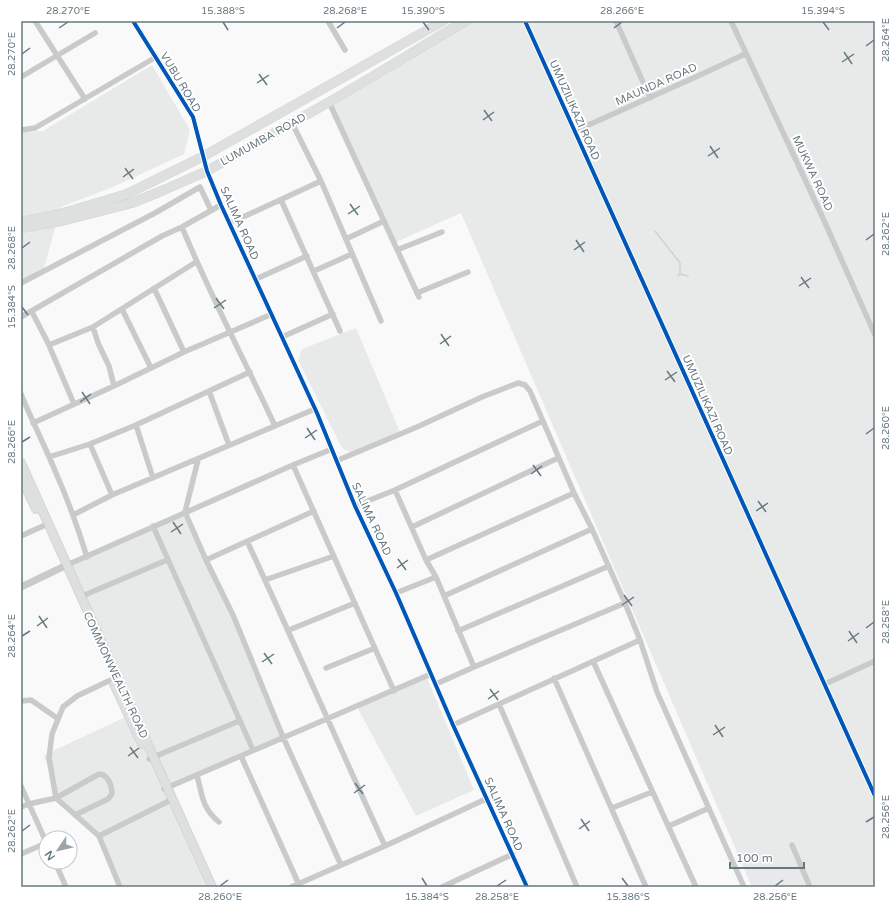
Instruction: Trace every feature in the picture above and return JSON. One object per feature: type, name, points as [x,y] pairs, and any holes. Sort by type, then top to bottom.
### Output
[{"type":"main road","name":"LUMUMBA ROAD","points":[[21,222],[60,214],[127,194],[204,156],[443,21]]},
{"type":"main road","name":"LUMUMBA ROAD","points":[[21,228],[62,221],[132,203],[207,171],[329,102],[466,21]]},
{"type":"main road","name":"COMMONWEALTH ROAD","points":[[21,463],[64,566],[114,678],[212,887]]},
{"type":"main road","name":"COMMONWEALTH ROAD","points":[[21,477],[43,526],[80,597],[114,678]]},
{"type":"main road","name":"COMMONWEALTH ROAD","points":[[166,788],[169,801],[207,887]]},
{"type":"street","points":[[35,21],[85,100]]},
{"type":"street","name":"VUBU ROAD","points":[[133,21],[193,117],[204,156]]},
{"type":"street","points":[[328,21],[345,50]]},
{"type":"street","name":"UMUZILIKAZI ROAD","points":[[525,21],[875,796]]},
{"type":"street","points":[[616,21],[650,98]]},
{"type":"street","name":"MUKWA ROAD","points":[[731,21],[745,54],[822,216],[875,335]]},
{"type":"street","points":[[21,77],[94,33]]},
{"type":"street","name":"MAUNDA ROAD","points":[[574,131],[745,54]]},
{"type":"street","points":[[21,130],[35,128],[156,57]]},
{"type":"street","points":[[329,102],[418,295],[468,272]]},
{"type":"street","points":[[292,123],[320,181],[381,321]]},
{"type":"street","name":"SALIMA ROAD","points":[[204,156],[207,171],[221,205],[315,409],[355,506],[396,592],[453,725],[488,798],[527,887]]},
{"type":"street","points":[[230,224],[320,181]]},
{"type":"street","points":[[21,283],[155,213],[200,187],[211,210]]},
{"type":"street","points":[[281,200],[340,331]]},
{"type":"street","points":[[21,317],[155,240],[221,205]]},
{"type":"street","points":[[346,239],[384,221]]},
{"type":"street","points":[[182,227],[196,262],[275,426]]},
{"type":"street","points":[[397,250],[442,232]]},
{"type":"street","points":[[314,271],[352,254]]},
{"type":"street","points":[[256,279],[307,256]]},
{"type":"street","points":[[49,345],[93,327],[196,262]]},
{"type":"street","points":[[154,288],[184,352]]},
{"type":"street","points":[[122,309],[151,368]]},
{"type":"street","points":[[32,312],[49,345],[74,404]]},
{"type":"street","points":[[33,423],[184,352],[272,314]]},
{"type":"street","points":[[282,337],[333,314]]},
{"type":"street","points":[[93,327],[98,343],[109,366],[114,386]]},
{"type":"street","points":[[48,457],[90,444],[136,425],[250,372]]},
{"type":"street","points":[[336,461],[417,427],[482,397],[518,383],[525,385],[530,392],[558,458],[626,603],[657,692],[744,887]]},
{"type":"street","points":[[209,391],[229,445]]},
{"type":"street","points":[[21,394],[73,515],[87,556]]},
{"type":"street","points":[[73,515],[112,495],[198,460],[229,445],[315,409]]},
{"type":"street","points":[[355,506],[395,490],[543,421]]},
{"type":"street","points":[[136,425],[153,478]]},
{"type":"street","points":[[90,444],[112,495]]},
{"type":"street","points":[[21,588],[64,566],[152,526],[332,449]]},
{"type":"street","points":[[412,527],[558,458]]},
{"type":"street","points":[[198,460],[185,512],[206,560],[233,615],[284,737],[341,865]]},
{"type":"street","points":[[293,465],[394,691]]},
{"type":"street","points":[[395,490],[426,560],[436,577],[474,667]]},
{"type":"street","points":[[426,560],[574,493]]},
{"type":"street","points":[[206,560],[314,511]]},
{"type":"street","points":[[21,536],[43,526]]},
{"type":"street","points":[[152,526],[253,750]]},
{"type":"street","points":[[444,596],[592,529]]},
{"type":"street","points":[[246,541],[289,630],[326,718],[385,846]]},
{"type":"street","points":[[265,580],[334,556]]},
{"type":"street","points":[[80,597],[167,560]]},
{"type":"street","points":[[458,632],[609,566]]},
{"type":"street","points":[[396,592],[436,577]]},
{"type":"street","points":[[289,630],[355,603]]},
{"type":"street","points":[[436,684],[626,603]]},
{"type":"street","points":[[453,725],[640,640]]},
{"type":"street","points":[[326,668],[375,648]]},
{"type":"street","points":[[593,661],[696,887]]},
{"type":"street","points":[[825,684],[875,662]]},
{"type":"street","points":[[166,788],[431,674]]},
{"type":"street","points":[[114,678],[70,701],[63,707],[57,718],[52,734],[49,758],[56,798],[99,836],[120,887]]},
{"type":"street","points":[[554,678],[646,887]]},
{"type":"street","points":[[21,700],[31,700],[57,718]]},
{"type":"street","points":[[499,704],[578,887]]},
{"type":"street","points":[[151,758],[239,721]]},
{"type":"street","points":[[241,756],[299,885]]},
{"type":"street","points":[[21,807],[56,798],[99,774],[106,777],[112,791],[110,797],[75,815]]},
{"type":"street","points":[[197,775],[207,810],[219,822]]},
{"type":"street","points":[[21,786],[40,830]]},
{"type":"street","points":[[612,808],[652,792]]},
{"type":"street","points":[[291,887],[299,885],[488,798]]},
{"type":"street","points":[[99,836],[169,801]]},
{"type":"street","points":[[669,826],[709,808]]},
{"type":"street","points":[[792,845],[810,887]]},
{"type":"street","points":[[21,854],[38,847]]},
{"type":"street","points":[[442,887],[513,854]]},
{"type":"street","points":[[59,870],[66,887]]},
{"type":"shaded area","points":[[453,21],[875,21],[875,887],[752,887],[461,213],[396,242],[339,121],[325,101]]},
{"type":"shaded area","points":[[152,65],[190,130],[184,154],[113,187],[61,207],[44,268],[21,282],[21,132],[43,131]]},
{"type":"shaded area","points":[[356,328],[400,432],[352,453],[342,448],[298,360],[302,349]]},
{"type":"shaded area","points":[[185,512],[283,737],[163,789],[206,887],[120,887],[99,838],[58,800],[44,755],[130,715],[63,566]]},
{"type":"shaded area","points":[[427,678],[474,790],[416,816],[357,707]]},
{"type":"waterway","points":[[655,231],[680,263],[680,274],[678,276]]},
{"type":"waterway","points":[[680,274],[688,276]]},
{"type":"cycle path","points":[[133,21],[193,117],[207,171],[221,205],[317,413],[355,506],[396,593],[453,725],[527,887]]},
{"type":"cycle path","points":[[525,21],[875,796]]}]
